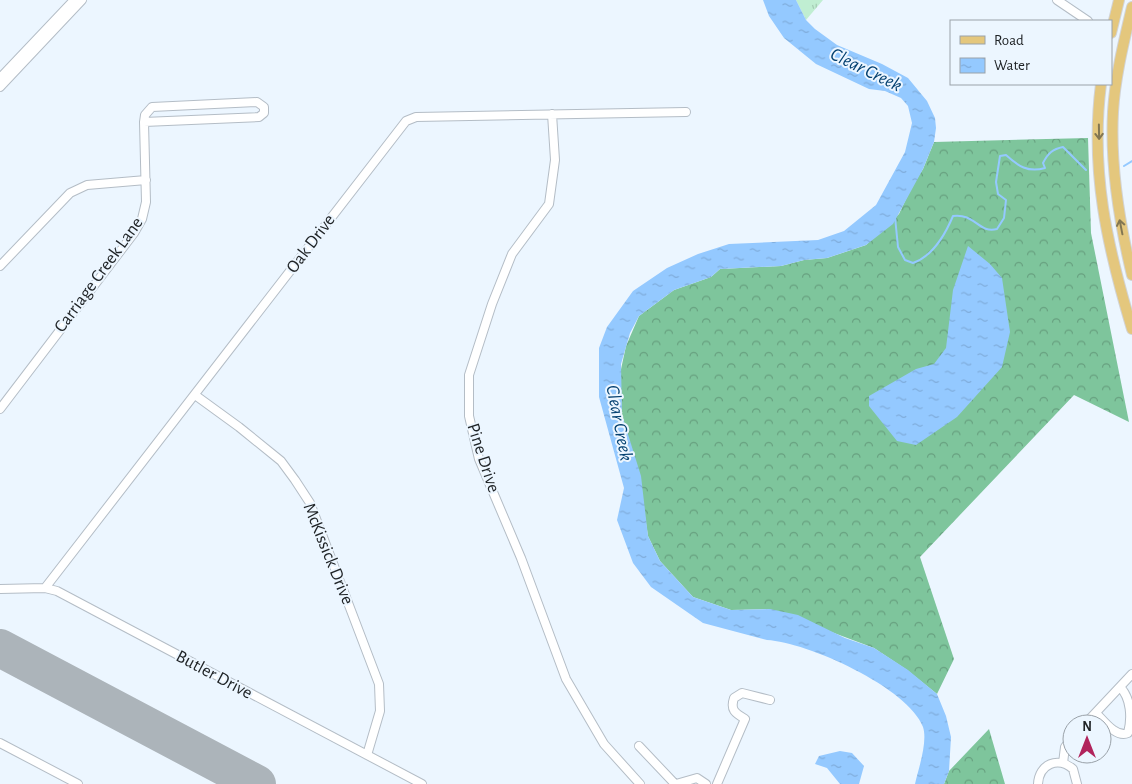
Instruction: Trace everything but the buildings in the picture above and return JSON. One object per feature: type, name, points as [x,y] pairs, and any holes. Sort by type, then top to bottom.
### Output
[{"type":"main road","points":[[1112,27],[1119,0]]},
{"type":"main road","points":[[1132,7],[1113,111],[1114,179],[1119,214],[1132,274]]},
{"type":"main road","points":[[1102,85],[1098,108],[1101,205],[1114,270],[1132,329]]},
{"type":"street","points":[[0,87],[74,0]]},
{"type":"street","points":[[0,78],[82,0]]},
{"type":"street","points":[[1057,0],[1087,20]]},
{"type":"street","points":[[1112,31],[1126,35]]},
{"type":"street","points":[[257,102],[264,107],[264,113],[258,117],[144,122],[145,115],[152,108],[257,102]]},
{"type":"street","name":"Oak Drive","points":[[45,588],[406,121],[416,117],[686,112]]},
{"type":"street","name":"Pine Drive","points":[[552,114],[555,160],[550,204],[512,254],[492,304],[469,375],[469,416],[479,459],[521,558],[566,679],[604,744],[640,784]]},
{"type":"street","name":"Carriage Creek Lane","points":[[0,409],[134,233],[145,211],[144,122]]},
{"type":"street","points":[[0,266],[70,193],[87,185],[146,180]]},
{"type":"street","name":"McKissick Drive","points":[[195,396],[239,427],[281,462],[310,503],[379,684],[380,712],[367,755]]},
{"type":"street","name":"Butler Drive","points":[[0,589],[45,588],[57,591],[422,784]]},
{"type":"street","points":[[1120,687],[1128,695],[1131,702],[1131,728],[1128,733],[1123,735],[1096,713],[1120,687],[1132,674]]},
{"type":"street","points":[[717,784],[745,719],[735,713],[732,706],[734,698],[742,693],[770,700]]},
{"type":"street","points":[[0,743],[78,784]]},
{"type":"street","points":[[639,746],[675,784],[697,778],[706,784]]},
{"type":"street","points":[[1038,784],[1045,767],[1050,764],[1062,763]]},
{"type":"street","points":[[1065,764],[1073,769],[1077,784]]},
{"type":"green space","points":[[796,0],[823,0],[806,20]]},
{"type":"green space","points":[[1088,138],[1091,233],[1129,422],[1074,395],[920,557],[954,659],[937,694],[907,670],[874,648],[770,609],[731,610],[693,597],[660,561],[648,536],[642,497],[622,415],[620,374],[626,346],[639,316],[674,290],[711,277],[720,269],[781,266],[804,260],[827,258],[866,245],[899,214],[912,186],[923,169],[934,142]]},
{"type":"green space","points":[[989,729],[1005,784],[944,784],[949,771]]},
{"type":"water","name":"Clear Creek","points":[[763,0],[796,0],[806,20],[837,45],[882,64],[908,78],[927,101],[935,118],[934,142],[923,169],[893,224],[866,245],[827,258],[804,260],[781,266],[720,269],[711,277],[674,290],[639,316],[630,333],[621,364],[622,415],[641,476],[648,536],[660,561],[693,597],[731,610],[770,609],[798,615],[845,638],[874,648],[908,670],[937,694],[946,716],[951,737],[949,771],[944,784],[915,784],[923,748],[923,727],[914,712],[898,697],[878,683],[830,658],[785,643],[703,623],[651,587],[633,563],[617,520],[624,488],[599,397],[599,348],[607,327],[633,291],[667,268],[698,254],[729,244],[818,240],[844,231],[876,205],[905,152],[912,123],[908,106],[901,98],[885,91],[869,89],[816,64],[784,38],[769,16]]},
{"type":"water","points":[[968,246],[990,264],[1002,278],[1010,332],[1002,367],[957,417],[916,445],[897,441],[869,406],[869,396],[916,369],[934,364],[946,348],[953,290]]},
{"type":"water","points":[[840,751],[852,753],[864,766],[859,784],[840,784],[827,768],[815,764],[819,756]]},
{"type":"waterway","points":[[895,217],[898,247],[905,260],[913,263],[927,255],[938,244],[953,216],[967,217],[986,229],[997,229],[1004,218],[1006,200],[998,194],[996,182],[1000,156],[1006,155],[1024,168],[1033,170],[1045,168],[1043,163],[1049,154],[1063,147],[1086,170]]},
{"type":"waterway","points":[[1124,166],[1132,161]]},
{"type":"runway","points":[[0,648],[257,784]]}]
